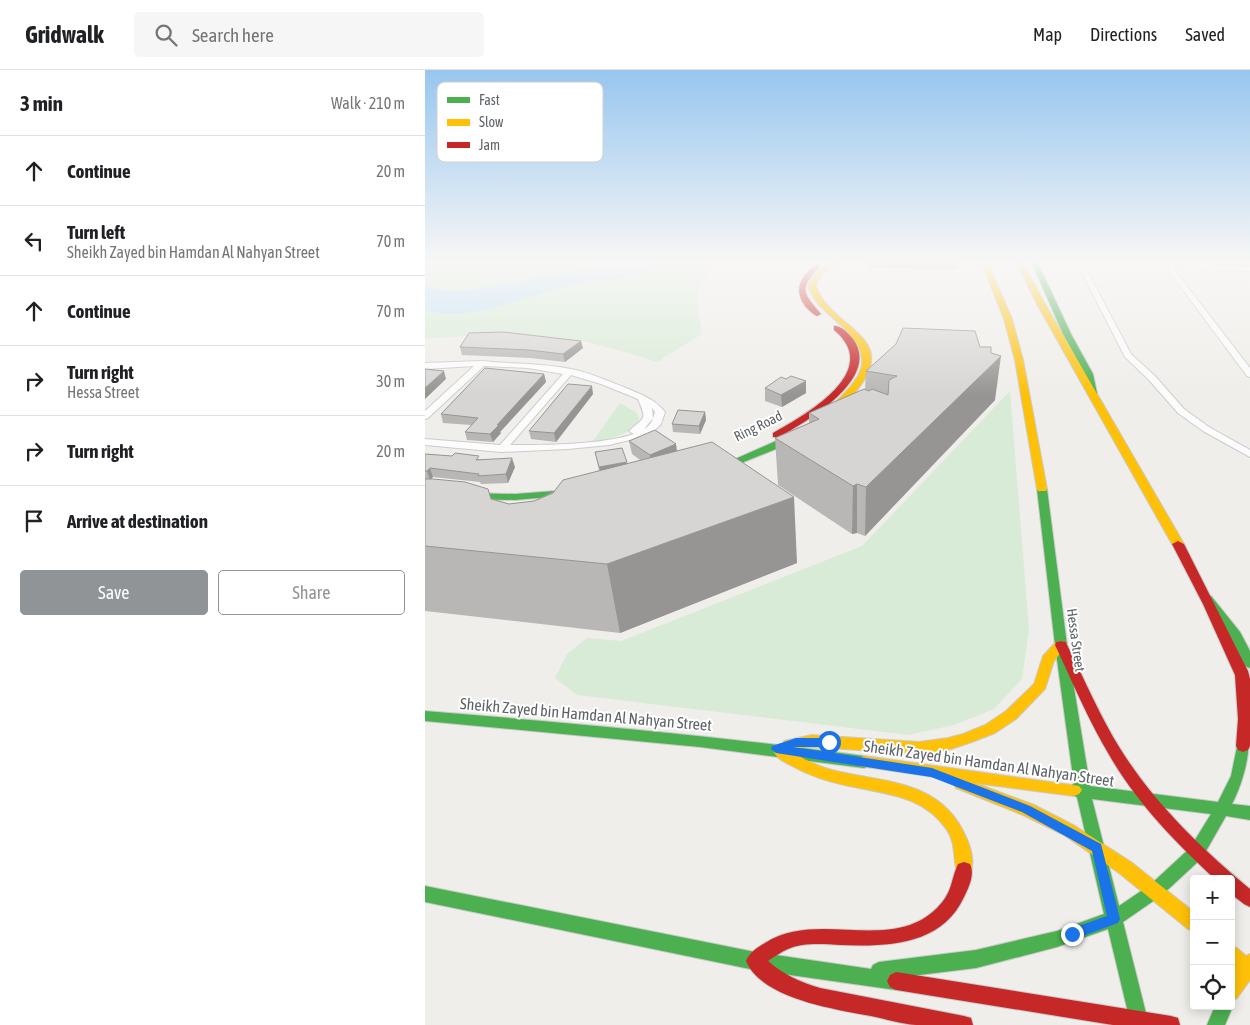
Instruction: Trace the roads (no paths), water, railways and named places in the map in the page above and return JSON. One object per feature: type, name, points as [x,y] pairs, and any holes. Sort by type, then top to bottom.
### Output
[{"type":"main road","name":"Ring Road","points":[[808,306],[847,337],[853,348],[855,360],[851,373],[831,398],[791,427],[710,467],[773,448],[812,425],[826,416],[861,377],[867,364],[864,342],[852,328],[822,306]]},
{"type":"main road","name":"Hessa Street","points":[[1002,306],[1019,360],[1044,498],[1061,645],[1083,792],[1139,1022]]},
{"type":"main road","points":[[1044,306],[1167,522],[1207,599],[1250,694]]},
{"type":"main road","points":[[1055,306],[1067,334],[1089,374],[1093,393]]},
{"type":"main road","points":[[425,495],[515,497],[583,491]]},
{"type":"main road","points":[[425,503],[509,506],[575,501]]},
{"type":"main road","points":[[1207,599],[1231,626],[1250,664]]},
{"type":"main road","points":[[776,749],[796,742],[812,741],[919,748],[948,744],[967,738],[989,729],[1011,715],[1040,686],[1048,659],[1061,645],[1116,754],[1149,801],[1196,853],[1222,875]]},
{"type":"main road","points":[[853,974],[976,959],[1038,945],[1114,919],[1156,890],[1196,853],[1223,810],[1238,776],[1242,762],[1245,719],[1241,671]]},
{"type":"main road","name":"Sheikh Zayed bin Hamdan Al Nahyan Street","points":[[425,716],[633,733],[776,749],[932,772],[1250,813]]},
{"type":"main road","points":[[755,961],[769,949],[785,941],[803,937],[882,939],[899,938],[918,932],[937,921],[952,905],[961,887],[965,868],[963,848],[955,830],[944,814],[929,800],[911,793],[823,774],[805,768],[776,749]]},
{"type":"main road","points":[[932,772],[1026,809],[1097,848],[1156,890],[1191,920]]},
{"type":"main road","points":[[1235,886],[1250,899]]},
{"type":"main road","points":[[425,894],[755,961],[853,974],[1139,1022],[1171,1025]]},
{"type":"main road","points":[[1235,957],[1249,967],[1235,986]]},
{"type":"main road","points":[[755,961],[772,976],[793,989],[819,997],[964,1025]]},
{"type":"main road","points":[[1216,1025],[1222,1010]]},
{"type":"street","points":[[1102,306],[1128,355],[1152,378],[1167,397],[1185,414],[1206,429],[1250,454]]},
{"type":"street","points":[[1197,306],[1250,374]]},
{"type":"street","points":[[425,366],[482,363],[528,365],[570,371],[606,382],[639,397],[656,406],[660,412],[656,425],[646,432],[629,439],[553,448],[501,449],[425,442]]},
{"type":"street","points":[[425,416],[482,363]]},
{"type":"street","points":[[501,449],[570,371]]},
{"type":"water","points":[[425,306],[502,306],[482,311],[463,313],[425,310]]}]
